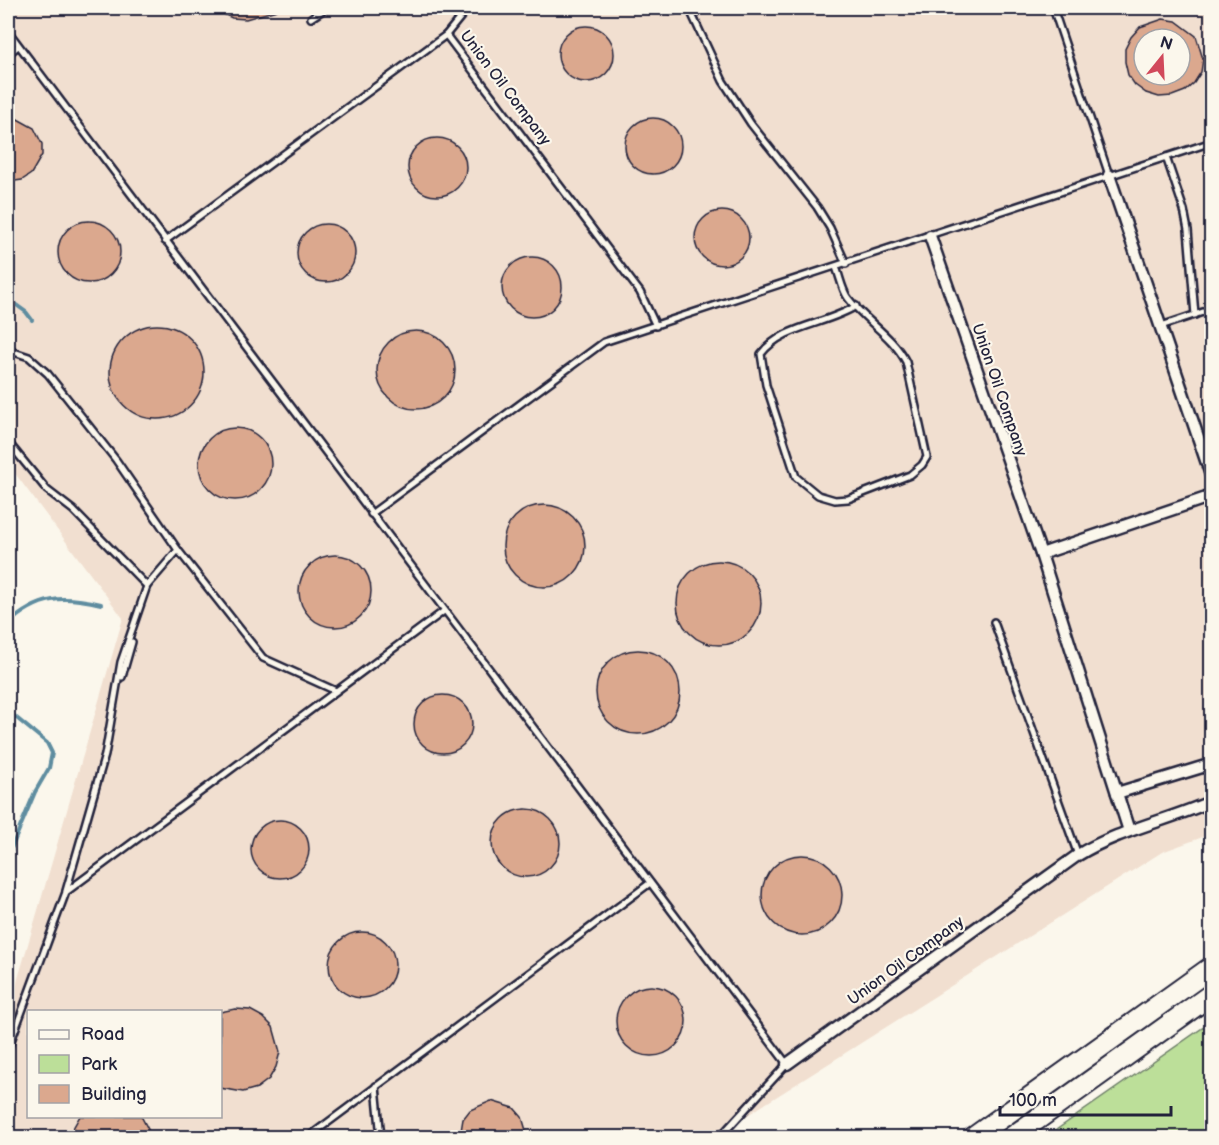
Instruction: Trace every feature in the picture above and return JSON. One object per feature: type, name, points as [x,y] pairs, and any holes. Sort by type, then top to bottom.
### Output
[{"type":"highway","points":[[973,1137],[1212,967]]},
{"type":"highway","points":[[1011,1137],[1212,994]]},
{"type":"street","points":[[1109,175],[1212,478]]},
{"type":"street","name":"Union Oil Company","points":[[930,236],[1041,554],[1129,831]]},
{"type":"street","points":[[1041,554],[1212,496]]},
{"type":"street","points":[[1117,793],[1212,764]]},
{"type":"street","name":"Union Oil Company","points":[[787,1064],[1078,855],[1129,831],[1182,814],[1212,801]]},
{"type":"lane","points":[[311,18],[327,8]]},
{"type":"lane","points":[[446,35],[468,8]]},
{"type":"lane","points":[[662,8],[673,11],[687,8],[723,81],[751,124],[817,207],[830,228],[846,264]]},
{"type":"lane","points":[[1053,8],[1109,175]]},
{"type":"lane","points":[[8,31],[787,1064]]},
{"type":"lane","name":"Union Oil Company","points":[[165,241],[446,35],[640,292],[656,326]]},
{"type":"lane","points":[[8,54],[18,46]]},
{"type":"lane","points":[[371,514],[604,342],[1212,142]]},
{"type":"lane","points":[[1166,157],[1186,220],[1195,315]]},
{"type":"lane","points":[[836,267],[848,297],[902,352],[927,457],[922,465],[910,475],[848,499],[836,500],[818,495],[796,477],[766,385],[761,354],[770,342],[786,333],[832,318],[856,306]]},
{"type":"lane","points":[[1161,326],[1212,309]]},
{"type":"lane","points":[[8,350],[29,357],[48,374],[116,460],[178,550],[263,658],[336,692]]},
{"type":"lane","points":[[8,442],[47,490],[74,510],[147,586]]},
{"type":"lane","points":[[8,1049],[66,892],[104,764],[118,692],[147,586],[178,550]]},
{"type":"lane","points":[[66,892],[444,611]]},
{"type":"lane","points":[[994,622],[1078,855]]},
{"type":"lane","points":[[307,1137],[650,883]]},
{"type":"lane","name":"Union Oil Company","points":[[719,1137],[787,1064]]},
{"type":"lane","points":[[376,1086],[381,1137]]},
{"type":"shaded area","points":[[8,8],[1211,8],[1211,834],[1162,852],[713,1137],[8,1137],[8,1013],[123,618],[8,464]]},
{"type":"green space","points":[[1211,1022],[1211,1137],[1046,1137]]},
{"type":"building","points":[[210,8],[277,8],[277,10],[246,19],[232,18]]},
{"type":"building","points":[[1163,19],[1176,21],[1184,27],[1140,27]]},
{"type":"building","points":[[586,26],[597,28],[606,34],[612,43],[614,54],[612,65],[606,74],[597,80],[586,82],[575,80],[566,74],[560,65],[558,54],[560,43],[566,34],[575,28]]},
{"type":"building","points":[[1192,33],[1196,36],[1203,59],[1201,72],[1192,85]]},
{"type":"building","points":[[1131,37],[1132,81],[1125,62],[1125,49]]},
{"type":"building","points":[[1138,87],[1190,87],[1172,96],[1159,97],[1146,93]]},
{"type":"building","points":[[14,117],[34,128],[42,144],[42,155],[31,174],[22,180],[8,182],[8,118]]},
{"type":"building","points":[[653,118],[664,120],[673,126],[679,135],[681,146],[679,157],[673,166],[664,172],[653,174],[642,172],[633,166],[627,157],[625,146],[627,135],[633,126],[642,120]]},
{"type":"building","points":[[431,138],[443,138],[458,146],[466,161],[466,173],[458,188],[443,196],[431,196],[416,188],[408,173],[408,161],[416,146]]},
{"type":"building","points":[[717,211],[727,211],[737,215],[745,223],[749,238],[745,253],[737,261],[727,265],[717,265],[707,261],[699,253],[695,243],[695,233],[699,223],[707,215]]},
{"type":"building","points":[[83,221],[95,221],[111,230],[118,240],[120,252],[118,264],[111,274],[95,283],[83,283],[72,278],[63,269],[58,258],[58,246],[63,235],[72,226]]},
{"type":"building","points":[[320,224],[332,224],[347,232],[355,247],[355,259],[347,274],[332,282],[320,282],[305,274],[297,259],[297,247],[305,232]]},
{"type":"building","points":[[532,257],[549,262],[557,270],[562,287],[557,304],[549,312],[532,317],[515,312],[507,304],[502,287],[507,270],[515,262]]},
{"type":"building","points":[[157,325],[175,328],[190,339],[201,354],[204,372],[201,390],[190,405],[175,416],[157,419],[139,416],[124,405],[113,390],[110,372],[113,354],[124,339],[139,328]]},
{"type":"building","points":[[416,331],[431,334],[443,343],[452,355],[455,370],[452,385],[443,397],[431,406],[416,409],[401,406],[389,397],[380,385],[377,370],[380,355],[389,343],[401,334]]},
{"type":"building","points":[[235,428],[255,434],[265,444],[271,464],[265,484],[255,494],[235,500],[215,494],[205,484],[199,464],[205,444],[215,434]]},
{"type":"building","points":[[544,505],[560,508],[573,517],[582,530],[585,546],[582,562],[573,575],[560,584],[544,587],[528,584],[515,575],[506,562],[503,546],[506,530],[515,517],[528,508]]},
{"type":"building","points":[[335,555],[355,561],[365,571],[371,591],[365,611],[355,621],[335,627],[315,621],[305,611],[299,591],[305,571],[315,561]]},
{"type":"building","points":[[719,561],[735,564],[749,573],[758,587],[761,603],[758,619],[749,633],[735,642],[719,645],[703,642],[689,633],[680,619],[677,603],[680,587],[689,573],[703,564]]},
{"type":"building","points":[[638,650],[654,653],[668,662],[677,676],[680,692],[677,708],[668,722],[654,731],[638,734],[622,731],[608,722],[599,708],[596,692],[599,676],[608,662],[622,653]]},
{"type":"building","points":[[443,695],[454,697],[464,703],[470,713],[472,724],[470,735],[464,745],[454,751],[443,753],[432,751],[422,745],[416,735],[414,724],[416,713],[422,703],[432,697]]},
{"type":"building","points":[[526,809],[539,812],[550,819],[557,830],[560,843],[557,856],[550,867],[539,874],[526,877],[513,874],[502,867],[495,856],[492,843],[495,830],[502,819],[513,812]]},
{"type":"building","points":[[280,820],[291,822],[301,828],[307,838],[309,849],[307,860],[301,870],[291,876],[280,878],[269,876],[259,870],[253,860],[251,849],[253,838],[259,828],[269,822]]},
{"type":"building","points":[[794,855],[810,855],[824,862],[835,873],[842,887],[839,910],[824,928],[810,935],[794,935],[780,928],[769,917],[762,903],[762,887],[769,873],[780,862]]},
{"type":"building","points":[[362,932],[375,934],[390,947],[395,965],[393,978],[380,993],[362,998],[349,996],[334,983],[329,965],[331,952],[344,937]]},
{"type":"building","points":[[658,986],[671,992],[680,1001],[684,1007],[686,1021],[684,1035],[676,1046],[665,1054],[644,1056],[626,1046],[618,1035],[616,1014],[626,996],[637,988]]},
{"type":"building","points":[[235,1009],[250,1010],[263,1017],[273,1027],[280,1052],[276,1067],[269,1079],[257,1088],[243,1092],[222,1088],[222,1012]]},
{"type":"building","points":[[491,1101],[514,1108],[522,1117],[528,1137],[460,1137],[463,1119],[470,1110]]},
{"type":"building","points":[[79,1118],[142,1118],[152,1137],[68,1137]]},
{"type":"waterway","points":[[8,299],[26,312],[32,320]]},
{"type":"waterway","points":[[8,624],[30,608],[51,600],[74,599],[101,604]]},
{"type":"waterway","points":[[8,711],[47,743],[52,753],[49,768],[35,792],[8,856]]}]
